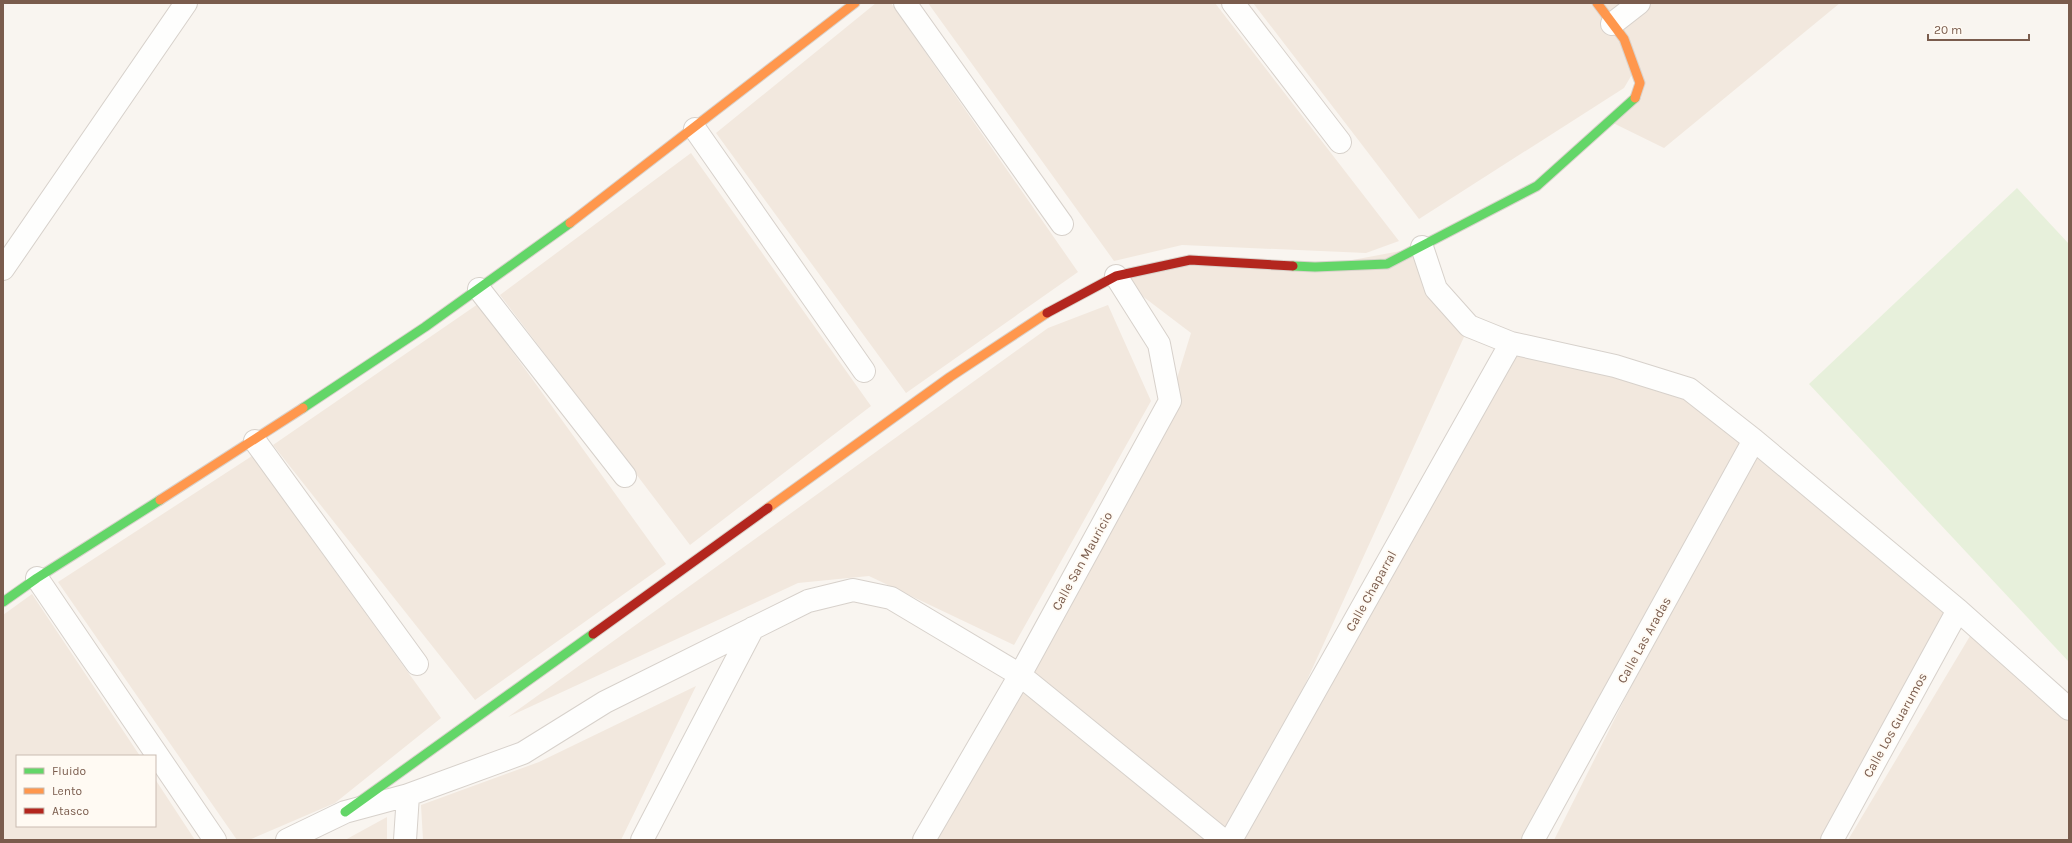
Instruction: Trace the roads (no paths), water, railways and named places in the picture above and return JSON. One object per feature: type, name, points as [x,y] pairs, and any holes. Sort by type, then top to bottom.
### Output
[{"type":"street","points":[[3,269],[186,3]]},
{"type":"street","points":[[3,602],[37,578],[255,441],[480,289],[695,129],[855,3]]},
{"type":"street","points":[[904,3],[1062,224]]},
{"type":"street","points":[[1233,3],[1340,142]]},
{"type":"street","points":[[287,840],[346,812],[950,377],[1046,314],[1116,276],[1190,260],[1315,267],[1387,264],[1537,186],[1634,101],[1640,83],[1624,39],[1597,3]]},
{"type":"street","points":[[1612,24],[1639,3]]},
{"type":"street","points":[[695,129],[864,371]]},
{"type":"street","points":[[1422,247],[1436,289],[1469,326],[1511,343],[1615,366],[1689,389],[1754,440],[1958,610],[2069,709]]},
{"type":"street","name":"Calle San Mauricio","points":[[924,840],[1020,675],[1170,401],[1159,344],[1116,276]]},
{"type":"street","points":[[480,289],[625,476]]},
{"type":"street","name":"Calle Chaparral","points":[[1231,840],[1511,343]]},
{"type":"street","name":"Calle Las Aradas","points":[[1533,840],[1754,440]]},
{"type":"street","points":[[255,441],[417,664]]},
{"type":"street","points":[[37,578],[215,840]]},
{"type":"street","points":[[346,812],[408,796],[523,753],[605,702],[753,628],[808,601],[853,590],[891,598],[1020,675],[1223,840]]},
{"type":"street","name":"Calle Los Guarumos","points":[[1832,840],[1958,610]]},
{"type":"street","points":[[642,840],[753,628]]},
{"type":"street","points":[[405,840],[408,796]]}]
